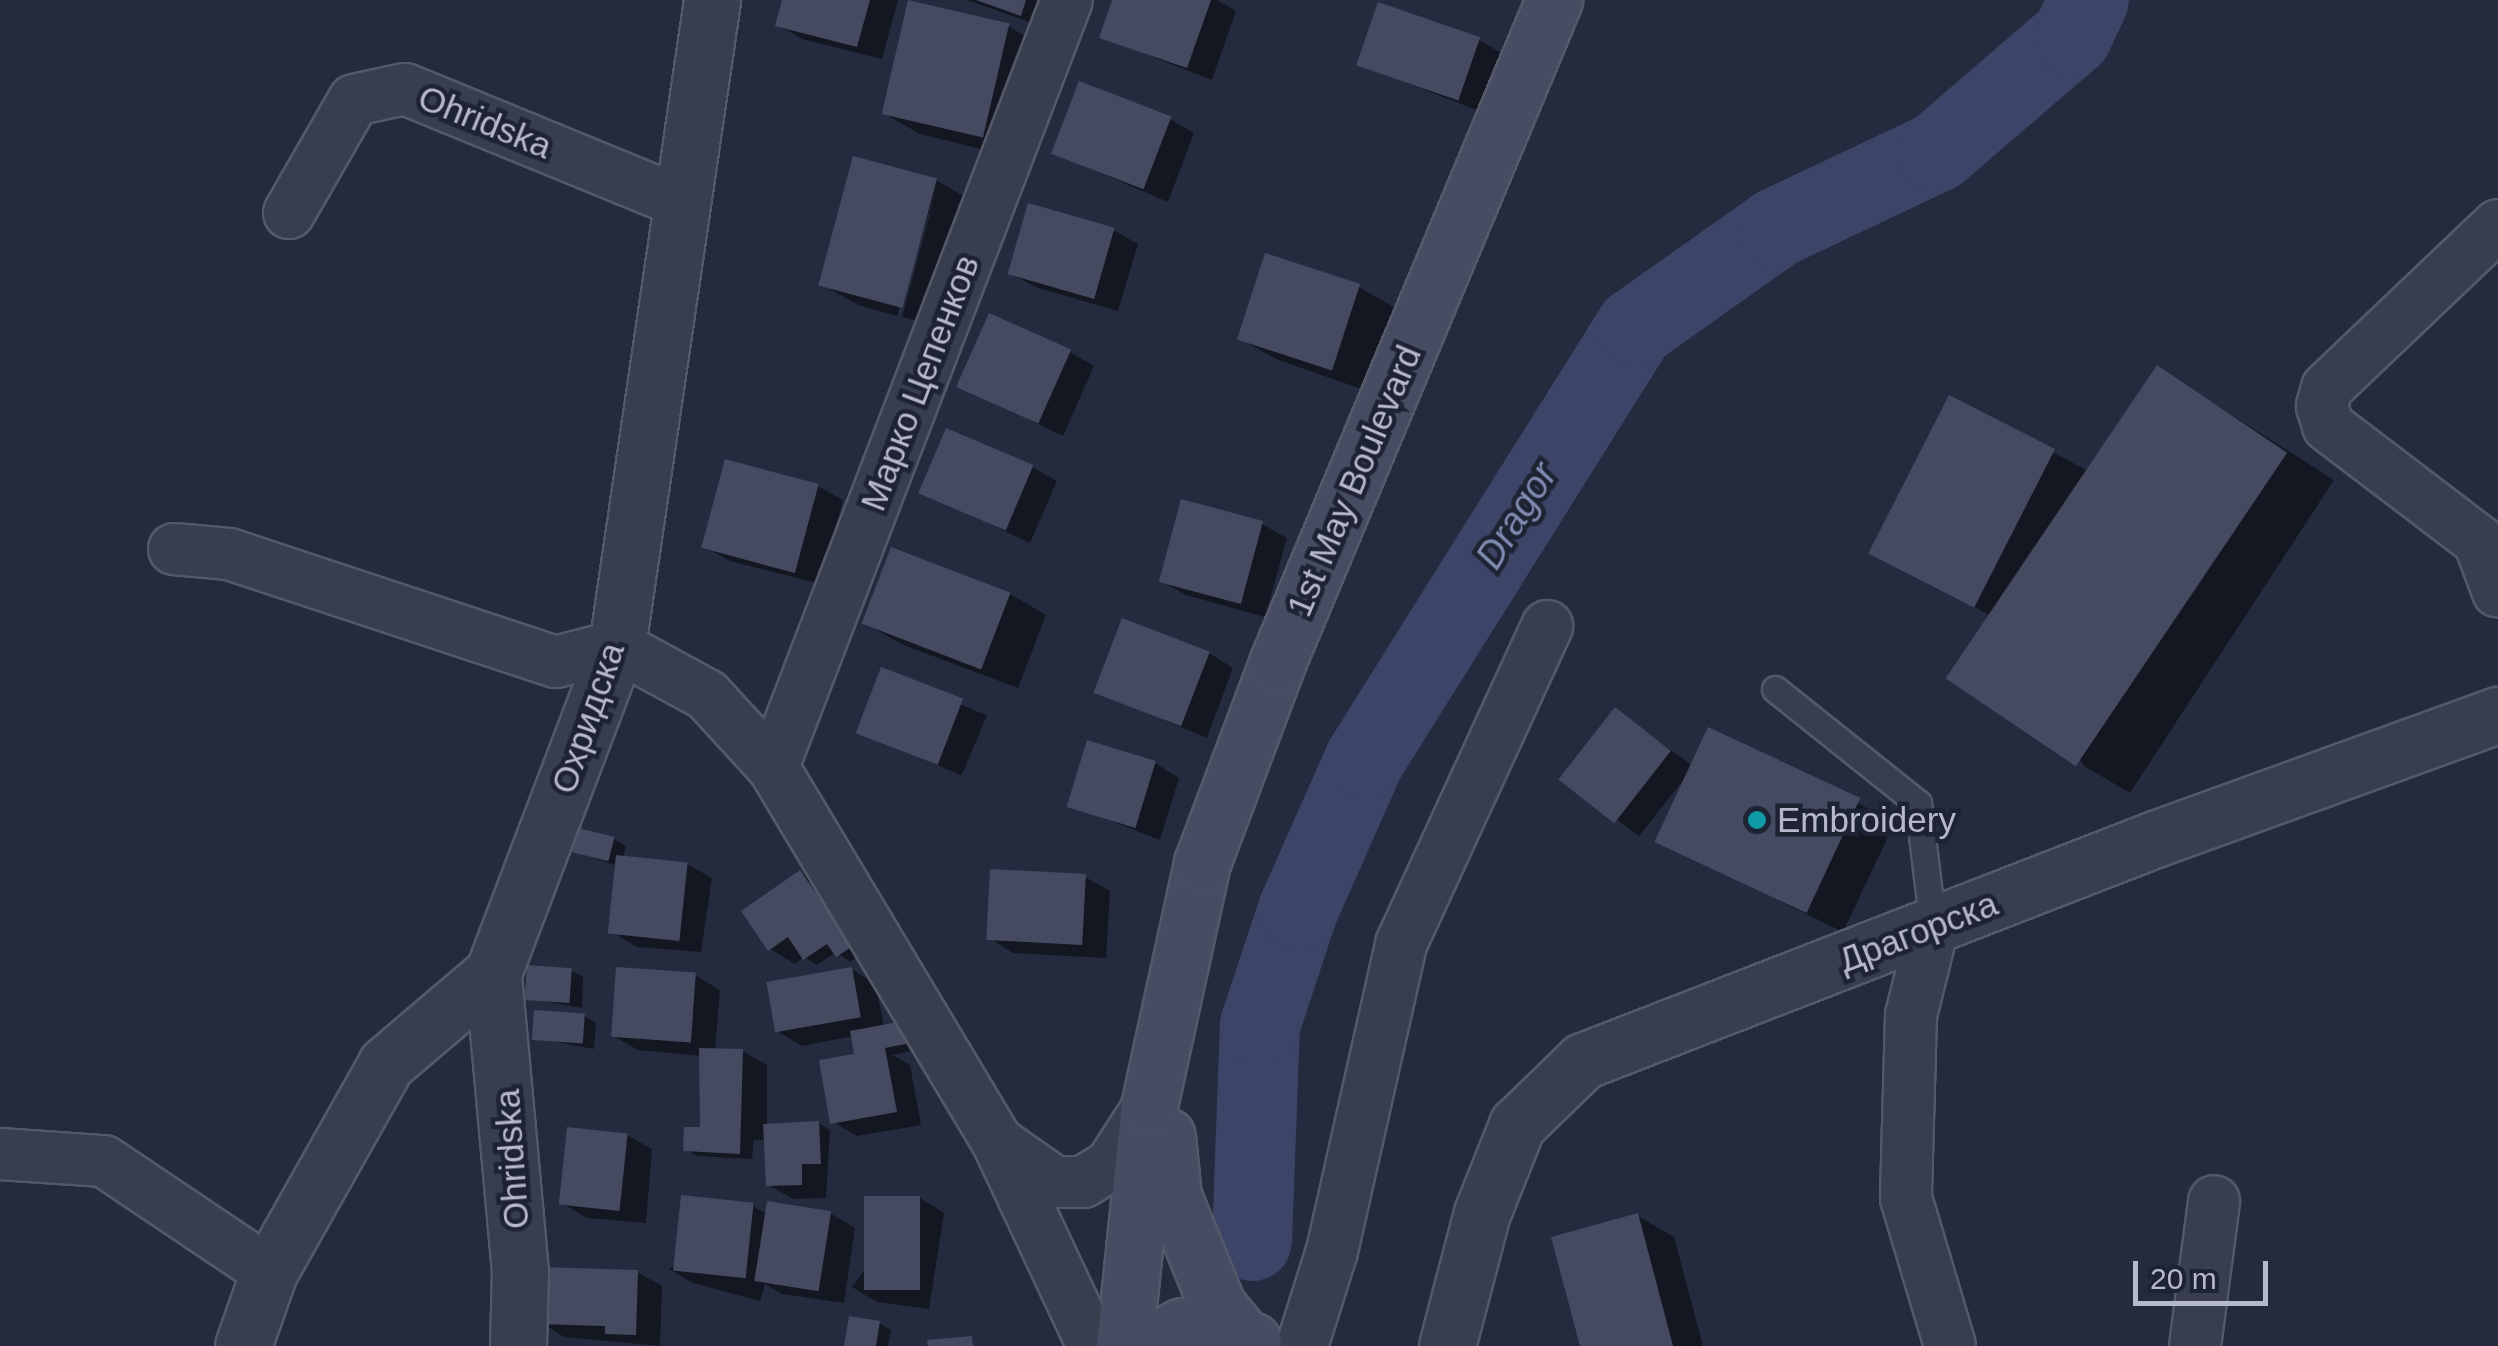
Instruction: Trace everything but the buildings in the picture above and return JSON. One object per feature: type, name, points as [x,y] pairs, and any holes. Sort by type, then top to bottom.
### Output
[{"type":"main road","name":"1st May Boulevard","points":[[1124,1346],[1149,1106],[1176,968],[1202,863],[1277,663],[1554,0]]},
{"type":"main road","name":"1st May Boulevard","points":[[1176,968],[1165,1117],[1173,1196],[1217,1305],[1249,1338]]},
{"type":"main road","points":[[1146,1346],[1182,1326],[1249,1338]]},
{"type":"street","name":"Марко Цепенков","points":[[773,767],[1067,0]]},
{"type":"street","name":"Охридска","points":[[243,1346],[269,1272],[386,1064],[493,973],[617,646],[707,6]]},
{"type":"street","name":"Ohridska","points":[[289,213],[354,100],[405,89],[678,201]]},
{"type":"street","points":[[2498,225],[2327,388],[2322,406],[2328,426],[2479,541],[2498,592]]},
{"type":"street","points":[[174,549],[228,554],[556,662],[617,646],[707,695],[773,767],[998,1141],[1093,1346]]},
{"type":"street","points":[[1311,1334],[1400,944],[1547,626]]},
{"type":"street","name":"Драгорска","points":[[1447,1346],[1462,1282],[1517,1125],[1583,1061],[2498,715]]},
{"type":"street","points":[[1933,927],[1911,1015],[1906,1198],[1950,1346]]},
{"type":"street","name":"Ohridska","points":[[493,973],[520,1272],[518,1346]]},
{"type":"street","points":[[998,1141],[1054,1182],[1082,1182],[1110,1166],[1149,1106]]},
{"type":"street","points":[[0,1154],[104,1161],[269,1272]]},
{"type":"street","points":[[2194,1346],[2214,1201]]},
{"type":"street","points":[[1249,1338],[1294,1306],[1332,1251]]},
{"type":"street","name":"Драгорска","points":[[1462,1282],[1466,1346]]},
{"type":"lane","points":[[1775,689],[1918,803],[1933,927]]},
{"type":"waterway","name":"Dragor","points":[[1252,1241],[1260,1025],[1298,910],[1365,759],[1635,328],[1776,228],[1937,152],[2072,36],[2089,0]]},
{"type":"place","name":"Embroidery","points":[[1757,820]]}]
